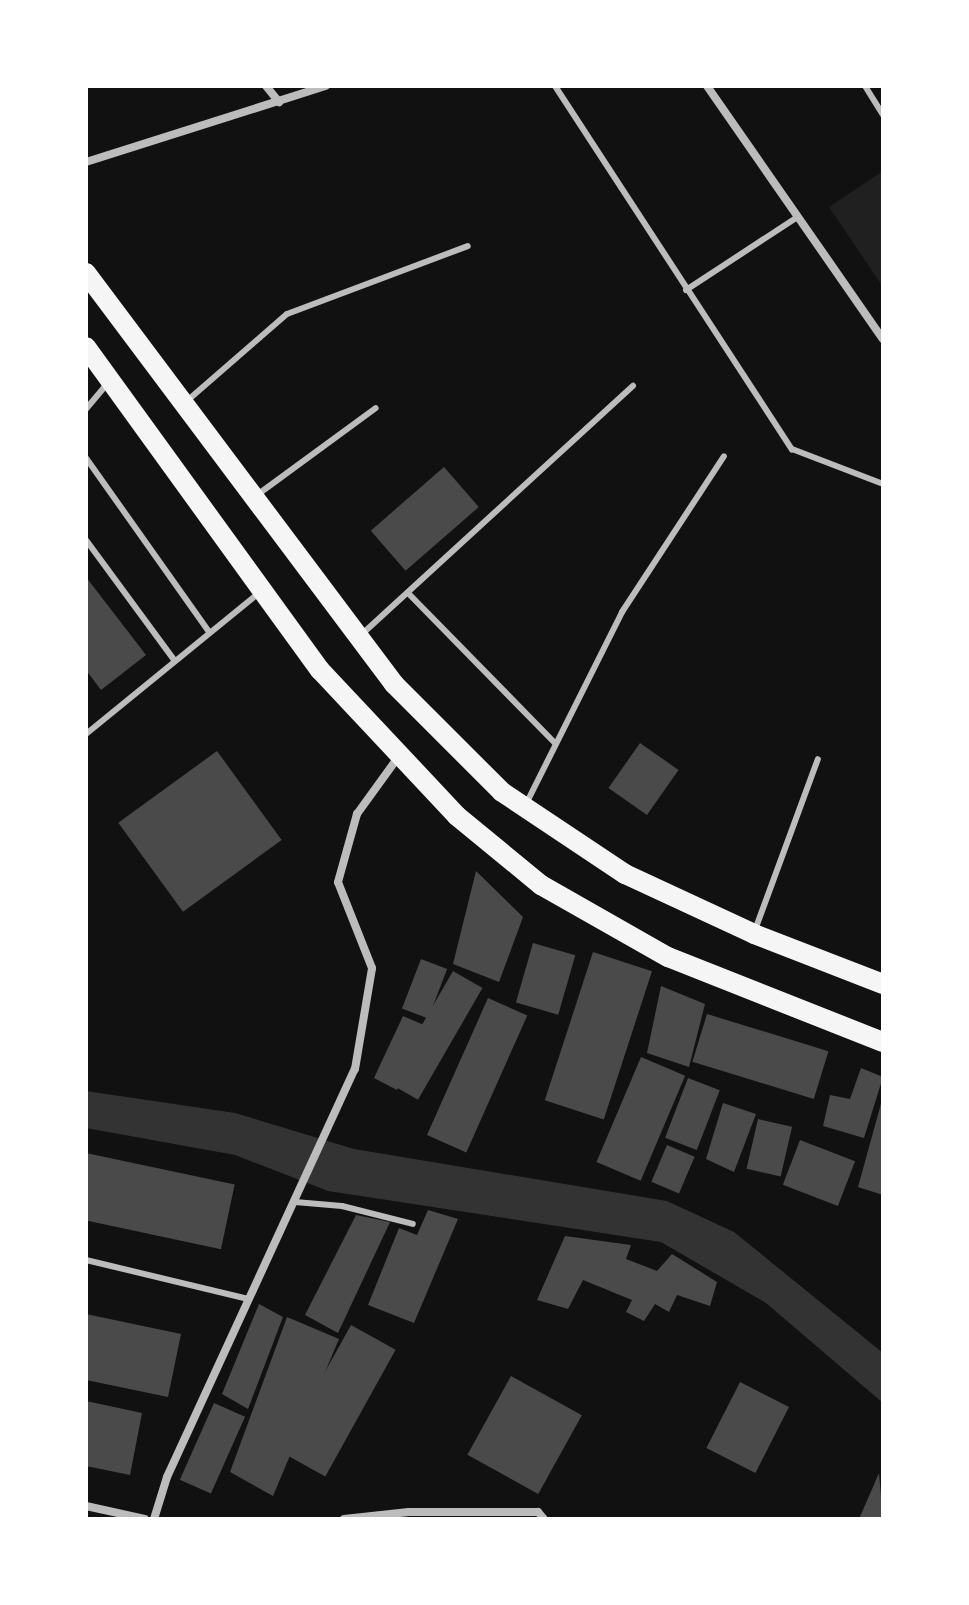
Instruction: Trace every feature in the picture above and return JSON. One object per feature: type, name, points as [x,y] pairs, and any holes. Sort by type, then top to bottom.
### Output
[{"type":"main road","points":[[86,273],[394,684],[502,792],[625,874],[754,934],[883,984]]},
{"type":"main road","points":[[86,347],[320,670],[457,816],[541,885],[668,957],[883,1042]]},
{"type":"street","points":[[266,86],[279,102]]},
{"type":"street","points":[[86,162],[326,86]]},
{"type":"street","points":[[707,86],[883,339]]},
{"type":"street","points":[[154,1519],[167,1477],[300,1192],[326,1125],[355,1069],[372,968],[338,882],[343,855],[357,814],[400,756]]},
{"type":"street","points":[[86,1506],[145,1519]]},
{"type":"street","points":[[344,1519],[437,1512],[538,1512],[544,1519]]},
{"type":"lane","points":[[555,86],[792,449],[883,484]]},
{"type":"lane","points":[[865,86],[883,115]]},
{"type":"lane","points":[[686,290],[796,218]]},
{"type":"lane","points":[[184,404],[287,314],[468,246]]},
{"type":"lane","points":[[86,409],[110,381]]},
{"type":"lane","points":[[359,637],[633,386]]},
{"type":"lane","points":[[254,497],[376,408]]},
{"type":"lane","points":[[525,808],[622,612],[724,456]]},
{"type":"lane","points":[[86,458],[210,633]]},
{"type":"lane","points":[[86,540],[175,661]]},
{"type":"lane","points":[[86,734],[264,589]]},
{"type":"lane","points":[[408,593],[556,744]]},
{"type":"lane","points":[[754,934],[818,759]]},
{"type":"lane","points":[[295,1202],[342,1206],[413,1224]]},
{"type":"lane","points":[[86,1260],[249,1299]]},
{"type":"shaded area","points":[[883,171],[883,287],[829,207]]},
{"type":"shaded area","points":[[86,1091],[235,1113],[354,1149],[667,1201],[734,1232],[883,1353],[883,1403],[766,1303],[661,1242],[328,1191],[235,1155],[86,1128]]},
{"type":"building","points":[[444,467],[479,507],[406,571],[371,531]]},
{"type":"building","points":[[86,577],[146,655],[101,690],[86,670]]},
{"type":"building","points":[[640,743],[679,770],[647,815],[608,788]]},
{"type":"building","points":[[217,751],[282,840],[183,912],[118,823]]},
{"type":"building","points":[[476,871],[523,917],[499,982],[453,964]]},
{"type":"building","points":[[533,943],[575,955],[558,1015],[516,1003]]},
{"type":"building","points":[[593,952],[652,971],[604,1120],[545,1100]]},
{"type":"building","points":[[421,959],[447,969],[428,1019],[402,1008]]},
{"type":"building","points":[[453,971],[482,988],[418,1100],[389,1083]]},
{"type":"building","points":[[661,986],[705,1004],[689,1067],[647,1053]]},
{"type":"building","points":[[488,998],[527,1015],[466,1153],[427,1135]]},
{"type":"building","points":[[707,1014],[828,1051],[814,1099],[692,1062]]},
{"type":"building","points":[[403,1016],[424,1025],[397,1090],[374,1078]]},
{"type":"building","points":[[641,1057],[685,1076],[641,1181],[596,1162]]},
{"type":"building","points":[[861,1068],[883,1077],[864,1138],[823,1126],[830,1095],[850,1099]]},
{"type":"building","points":[[688,1078],[720,1090],[697,1150],[665,1138]]},
{"type":"building","points":[[883,1100],[883,1195],[858,1187]]},
{"type":"building","points":[[723,1103],[756,1114],[734,1172],[706,1159]]},
{"type":"building","points":[[758,1119],[792,1127],[781,1177],[747,1169]]},
{"type":"building","points":[[800,1140],[855,1161],[838,1206],[783,1185]]},
{"type":"building","points":[[667,1145],[695,1157],[679,1194],[651,1182]]},
{"type":"building","points":[[86,1153],[235,1185],[221,1249],[86,1220]]},
{"type":"building","points":[[428,1210],[458,1219],[414,1323],[368,1305],[399,1228],[417,1235]]},
{"type":"building","points":[[356,1215],[390,1222],[338,1333],[305,1315]]},
{"type":"building","points":[[565,1236],[631,1245],[626,1259],[657,1271],[672,1254],[717,1282],[710,1306],[677,1295],[669,1312],[655,1304],[644,1321],[626,1312],[632,1300],[583,1280],[568,1309],[537,1300]]},
{"type":"building","points":[[259,1304],[283,1317],[248,1409],[222,1394]]},
{"type":"building","points":[[86,1314],[181,1334],[168,1397],[86,1380]]},
{"type":"building","points":[[287,1317],[339,1339],[273,1496],[230,1472]]},
{"type":"building","points":[[351,1325],[396,1350],[325,1477],[281,1452]]},
{"type":"building","points":[[511,1376],[582,1415],[538,1494],[467,1455]]},
{"type":"building","points":[[740,1382],[789,1407],[755,1473],[706,1448]]},
{"type":"building","points":[[86,1401],[142,1413],[130,1475],[86,1466]]},
{"type":"building","points":[[214,1403],[245,1417],[211,1494],[180,1480]]},
{"type":"building","points":[[879,1473],[883,1519],[859,1519]]}]
